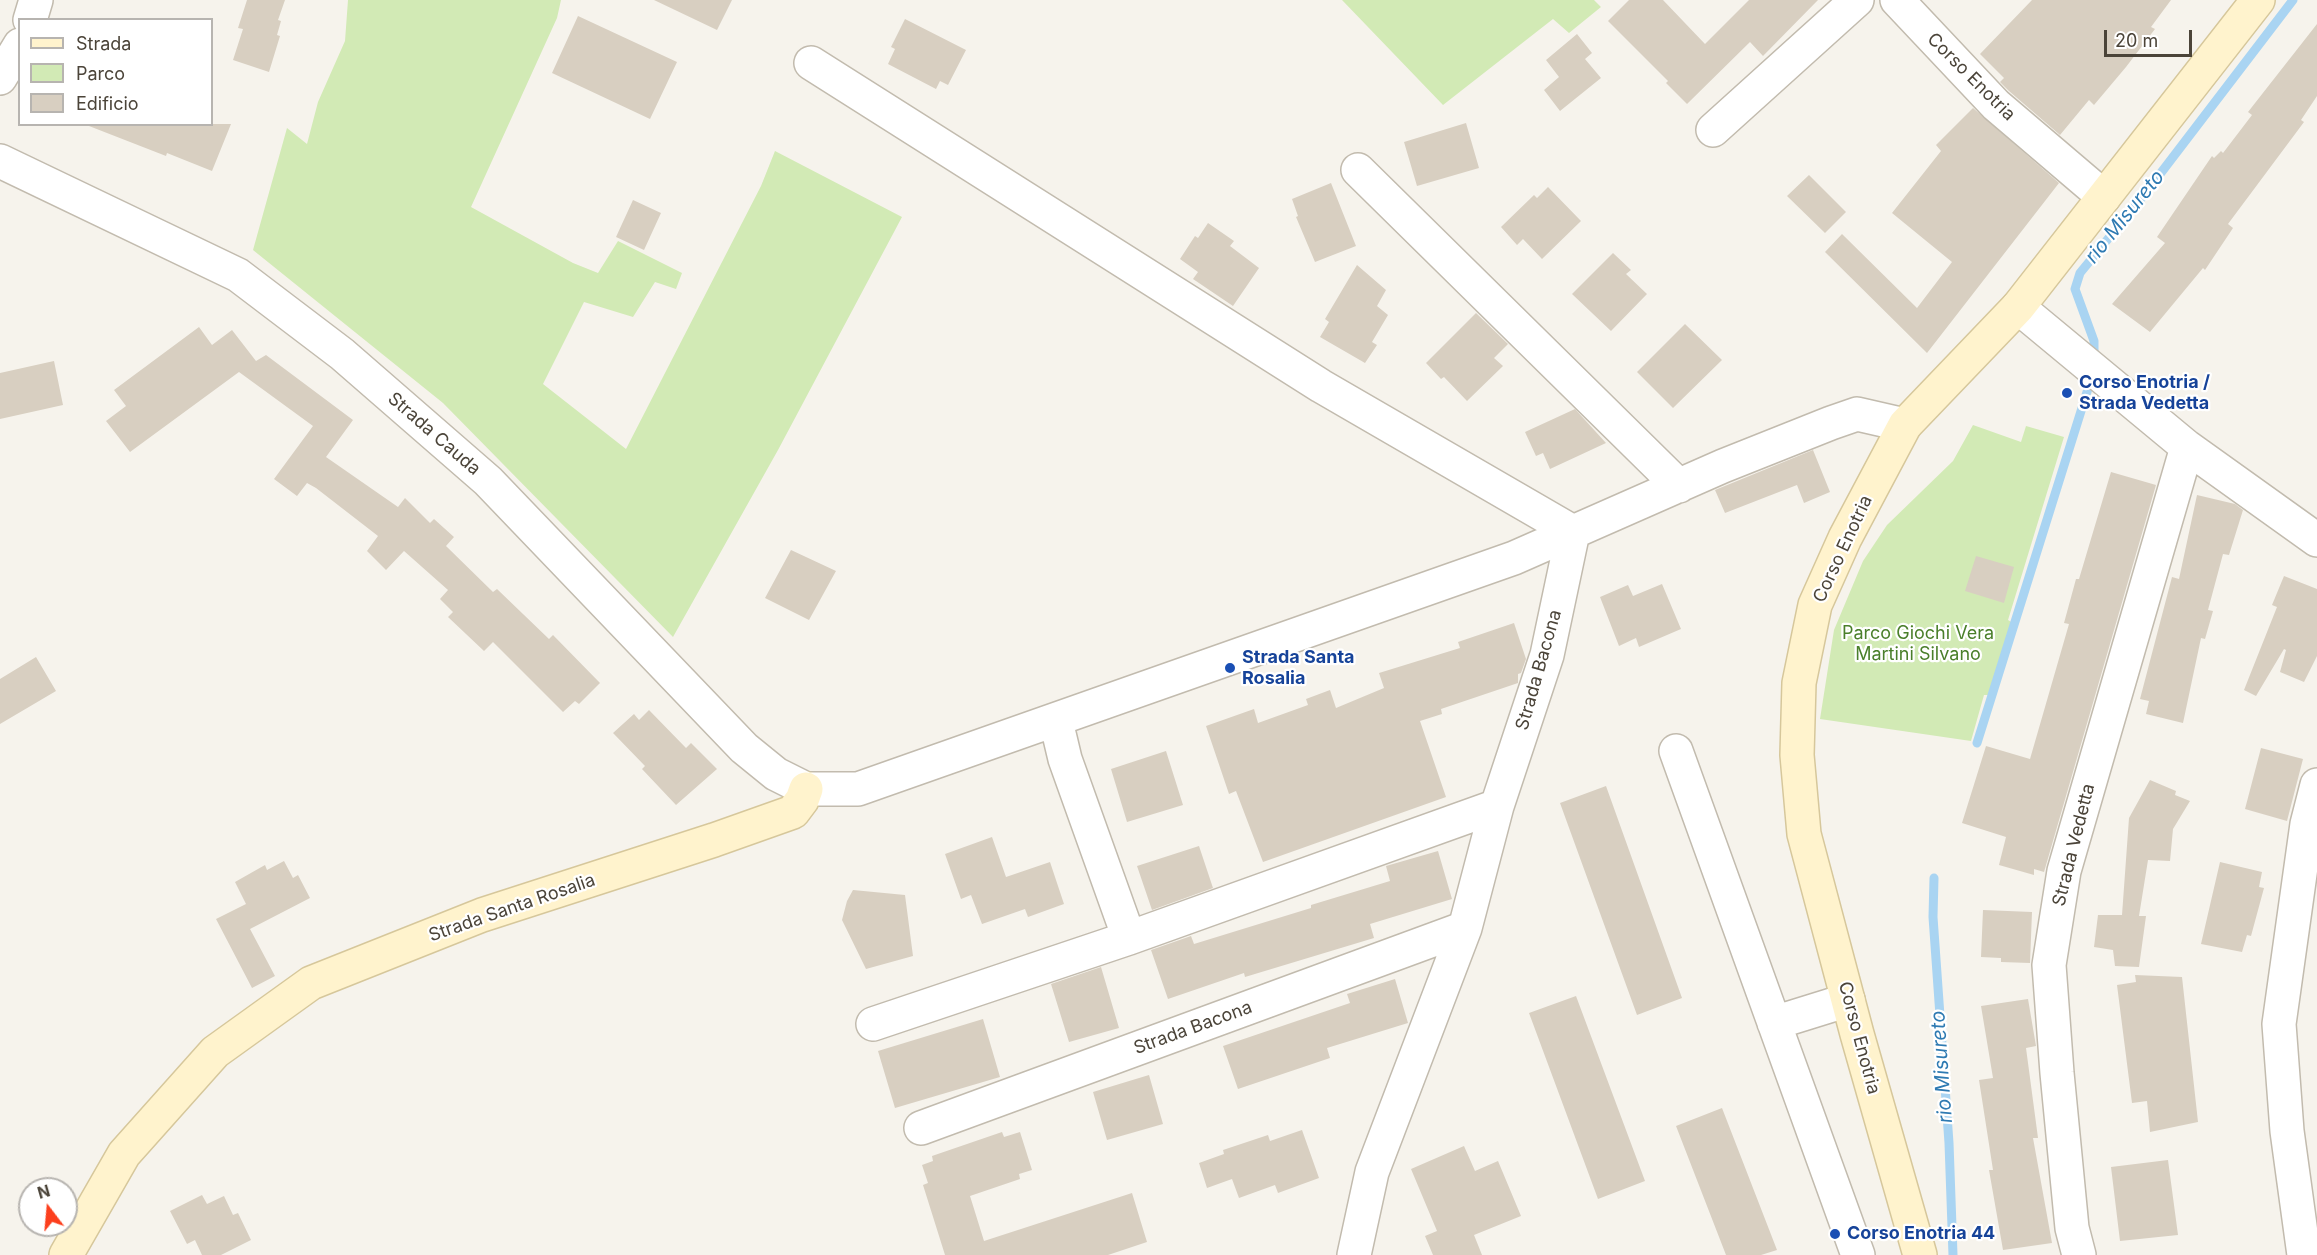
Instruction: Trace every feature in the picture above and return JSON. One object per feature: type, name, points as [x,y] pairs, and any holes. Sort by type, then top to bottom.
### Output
[{"type":"main road","name":"Corso Enotria","points":[[1918,1254],[1804,834],[1797,755],[1799,683],[1815,605],[1845,538],[1905,425],[2018,307],[2258,0]]},
{"type":"main road","name":"Strada Santa Rosalia","points":[[66,1255],[124,1154],[215,1052],[311,983],[482,915],[793,812],[802,800],[806,789]]},
{"type":"street","points":[[31,18],[36,0]]},
{"type":"street","points":[[1713,129],[1857,0]]},
{"type":"street","name":"Corso Enotria","points":[[1897,0],[1996,105],[2104,196]]},
{"type":"street","points":[[0,78],[18,48]]},
{"type":"street","points":[[811,63],[1321,386],[1573,532]]},
{"type":"street","name":"Strada Cauda","points":[[0,161],[238,275],[342,354],[488,481],[744,748],[776,774],[806,789]]},
{"type":"street","points":[[1358,170],[1679,486]]},
{"type":"street","points":[[2018,307],[2187,447],[2317,540]]},
{"type":"street","points":[[806,789],[858,789],[1503,562],[1723,466],[1857,414],[1905,425]]},
{"type":"street","name":"Strada Vedetta","points":[[2079,1255],[2072,1228],[2049,965],[2064,871],[2187,447]]},
{"type":"street","name":"Strada Bacona","points":[[1354,1255],[1372,1172],[1465,928],[1497,806],[1547,656],[1573,532]]},
{"type":"street","points":[[1056,721],[1065,759],[1129,938]]},
{"type":"street","points":[[1676,751],[1858,1255]]},
{"type":"street","points":[[2304,1255],[2287,1131],[2279,1024],[2307,825],[2317,785]]},
{"type":"street","points":[[873,1024],[1129,938],[1497,806]]},
{"type":"street","name":"Strada Bacona","points":[[921,1128],[1465,928]]},
{"type":"street","points":[[1774,1023],[1848,1000]]},
{"type":"green space","points":[[348,0],[561,0],[557,18],[471,207],[573,263],[598,273],[618,241],[682,273],[676,289],[655,282],[633,317],[584,302],[543,384],[626,449],[761,186],[775,151],[902,217],[778,450],[673,637],[443,403],[253,250],[287,128],[307,144],[318,102],[345,41]]},
{"type":"green space","points":[[1342,0],[1594,0],[1601,7],[1569,33],[1553,19],[1443,105]]},
{"type":"green space","name":"Parco Giochi Vera Martini Silvano","points":[[1973,425],[2021,442],[2026,426],[2064,437],[2008,620],[2013,623],[1988,695],[1984,695],[1971,741],[1820,719],[1834,630],[1863,561],[1887,525],[1953,461]]},
{"type":"building","points":[[247,0],[285,0],[278,20],[281,21],[277,35],[280,36],[269,72],[233,60],[243,29],[238,28]]},
{"type":"building","points":[[654,0],[732,0],[717,30]]},
{"type":"building","points":[[1629,0],[1663,0],[1705,44],[1749,0],[1818,0],[1763,56],[1750,42],[1687,104],[1666,83],[1668,81],[1608,21]]},
{"type":"building","points":[[2032,0],[2171,0],[2151,27],[2155,29],[2126,67],[2094,105],[2089,100],[2060,135],[2000,82],[2004,78],[1980,54]]},
{"type":"building","points":[[578,16],[677,62],[650,119],[552,73]]},
{"type":"building","points":[[905,19],[966,50],[948,85],[940,81],[936,89],[888,64],[895,49],[891,47]]},
{"type":"building","points":[[2317,24],[2317,96],[2301,120],[2304,122],[2228,224],[2233,228],[2205,270],[2203,268],[2150,332],[2112,304],[2165,243],[2157,237],[2212,156],[2214,158],[2221,151],[2223,153],[2252,115],[2248,112]]},
{"type":"building","points":[[1577,34],[1592,53],[1585,59],[1601,78],[1560,111],[1544,90],[1559,77],[1546,60]]},
{"type":"building","points":[[1973,108],[2059,183],[1927,353],[1825,252],[1842,234],[1917,308],[1952,262],[1892,213],[1941,151],[1936,145]]},
{"type":"building","points":[[1466,123],[1479,168],[1417,186],[1404,142]]},
{"type":"building","points":[[231,124],[212,171],[167,153],[166,156],[89,126]]},
{"type":"building","points":[[1809,175],[1846,212],[1825,233],[1787,196]]},
{"type":"building","points":[[1331,183],[1356,246],[1315,262],[1296,217],[1298,216],[1292,199]]},
{"type":"building","points":[[1548,187],[1581,221],[1542,259],[1523,239],[1517,245],[1501,227],[1534,195],[1537,198]]},
{"type":"building","points":[[633,200],[661,213],[644,250],[616,237]]},
{"type":"building","points":[[1208,223],[1234,241],[1230,246],[1259,268],[1233,306],[1193,279],[1198,272],[1180,259],[1195,236],[1198,238]]},
{"type":"building","points":[[1613,253],[1631,270],[1626,274],[1647,294],[1611,331],[1572,294]]},
{"type":"building","points":[[1357,265],[1386,290],[1377,306],[1388,315],[1372,342],[1377,345],[1365,363],[1320,337],[1329,322],[1325,319]]},
{"type":"building","points":[[1476,313],[1508,344],[1494,358],[1503,366],[1467,401],[1444,377],[1441,379],[1426,363]]},
{"type":"building","points":[[1685,324],[1722,360],[1673,408],[1637,372]]},
{"type":"building","points":[[199,327],[212,345],[232,330],[256,361],[266,355],[353,420],[326,457],[398,507],[405,498],[430,523],[434,519],[454,537],[446,546],[493,592],[497,589],[549,639],[553,635],[600,683],[579,704],[575,701],[563,712],[493,642],[484,651],[448,617],[453,612],[440,599],[448,590],[404,551],[386,570],[367,551],[378,536],[307,483],[297,496],[274,479],[313,426],[239,372],[130,452],[106,421],[126,406],[114,390]]},
{"type":"building","points":[[54,361],[63,405],[0,419],[0,373]]},
{"type":"building","points":[[1575,409],[1606,443],[1550,469],[1543,453],[1536,456],[1525,432]]},
{"type":"building","points":[[1813,450],[1830,492],[1804,503],[1797,485],[1725,513],[1715,490]]},
{"type":"building","points":[[2111,472],[2156,485],[2044,872],[2034,869],[2034,875],[1999,865],[2006,837],[1962,823],[1986,746],[2030,759],[2069,624],[2064,623],[2076,579],[2079,579]]},
{"type":"building","points":[[2197,495],[2235,504],[2243,510],[2229,555],[2223,554],[2208,610],[2213,611],[2205,639],[2201,638],[2183,723],[2146,714],[2149,701],[2140,699],[2172,577],[2179,579]]},
{"type":"building","points":[[791,550],[836,571],[809,620],[765,598]]},
{"type":"building","points":[[1976,556],[2014,567],[2004,603],[1965,591]]},
{"type":"building","points":[[2284,576],[2317,589],[2317,656],[2304,682],[2280,672],[2286,650],[2284,649],[2256,696],[2244,690],[2277,607],[2272,605]]},
{"type":"building","points":[[1662,584],[1681,629],[1639,647],[1636,638],[1619,646],[1600,597],[1628,585],[1633,596]]},
{"type":"building","points":[[1514,623],[1526,659],[1521,673],[1518,674],[1518,683],[1441,709],[1442,714],[1420,721],[1446,797],[1263,862],[1236,791],[1229,794],[1206,726],[1254,709],[1258,723],[1308,705],[1306,699],[1330,690],[1336,708],[1384,688],[1379,673],[1460,648],[1458,642]]},
{"type":"building","points":[[36,657],[56,691],[0,724],[0,679]]},
{"type":"building","points":[[649,710],[686,748],[691,743],[717,769],[676,805],[642,769],[645,766],[613,733],[634,714],[639,720]]},
{"type":"building","points":[[2261,748],[2303,759],[2287,821],[2245,809]]},
{"type":"building","points":[[1166,751],[1183,805],[1127,822],[1111,769]]},
{"type":"building","points":[[2150,780],[2176,791],[2175,795],[2190,801],[2173,829],[2170,861],[2148,860],[2139,916],[2146,916],[2139,967],[2115,966],[2113,950],[2094,947],[2098,915],[2122,915],[2129,818]]},
{"type":"building","points":[[1606,786],[1682,998],[1637,1015],[1560,803]]},
{"type":"building","points":[[992,837],[1006,877],[1050,862],[1064,904],[1028,917],[1025,909],[982,924],[971,895],[961,899],[945,854]]},
{"type":"building","points":[[1199,846],[1213,888],[1152,910],[1137,866]]},
{"type":"building","points":[[1438,851],[1452,899],[1370,924],[1374,938],[1245,977],[1244,973],[1168,999],[1151,950],[1191,936],[1194,944],[1390,881],[1386,866]]},
{"type":"building","points":[[284,861],[293,878],[298,875],[310,898],[250,929],[275,976],[252,988],[216,919],[246,904],[235,882],[265,865],[267,870]]},
{"type":"building","points":[[2220,862],[2262,872],[2259,887],[2264,888],[2251,936],[2247,935],[2242,952],[2201,944]]},
{"type":"building","points":[[853,890],[905,895],[913,956],[866,969],[842,920],[847,901]]},
{"type":"building","points":[[1983,910],[2032,912],[2030,963],[2001,962],[2001,958],[1981,957]]},
{"type":"building","points":[[1101,967],[1119,1028],[1069,1042],[1051,984]]},
{"type":"building","points":[[2135,975],[2182,977],[2198,1122],[2150,1132],[2147,1101],[2132,1103],[2117,985],[2136,982]]},
{"type":"building","points":[[1395,979],[1408,1023],[1327,1048],[1330,1058],[1238,1089],[1223,1046],[1350,1003],[1347,994]]},
{"type":"building","points":[[1576,996],[1645,1181],[1598,1199],[1529,1013]]},
{"type":"building","points":[[2028,999],[2036,1046],[2026,1048],[2038,1138],[2033,1138],[2052,1243],[2003,1250],[1989,1170],[1993,1170],[1979,1080],[1993,1078],[1981,1006]]},
{"type":"building","points":[[983,1019],[1000,1077],[895,1108],[878,1051]]},
{"type":"building","points":[[1149,1075],[1163,1124],[1107,1140],[1093,1092]]},
{"type":"building","points":[[1722,1108],[1777,1250],[1761,1255],[1726,1255],[1676,1126]]},
{"type":"building","points":[[1302,1130],[1319,1178],[1278,1193],[1275,1185],[1239,1198],[1232,1179],[1207,1188],[1199,1163],[1224,1154],[1223,1150],[1268,1135],[1270,1141]]},
{"type":"building","points":[[1002,1132],[1004,1137],[1020,1132],[1032,1170],[1019,1174],[1020,1179],[970,1196],[984,1241],[1132,1193],[1147,1242],[1108,1255],[945,1255],[923,1185],[928,1183],[922,1165],[933,1161],[932,1156]]},
{"type":"building","points":[[1464,1146],[1475,1171],[1498,1161],[1521,1216],[1474,1235],[1482,1255],[1433,1255],[1425,1236],[1437,1231],[1411,1169]]},
{"type":"building","points":[[2168,1160],[2178,1235],[2120,1241],[2111,1167]]},
{"type":"building","points":[[202,1195],[207,1204],[224,1196],[233,1215],[238,1213],[251,1240],[221,1255],[202,1255],[195,1240],[187,1244],[170,1211]]},
{"type":"waterway","name":"rio Misureto","points":[[2094,359],[2094,341],[2075,289],[2080,273],[2144,195],[2293,0]]},
{"type":"waterway","name":"rio Misureto","points":[[1977,743],[2092,376]]},
{"type":"waterway","name":"rio Misureto","points":[[1934,878],[1933,917],[1949,1143],[1953,1255]]},
{"type":"place","name":"Corso Enotria / Strada Vedetta","points":[[2067,393]]},
{"type":"place","name":"Strada Santa Rosalia","points":[[1230,668]]},
{"type":"place","name":"Corso Enotria 44","points":[[1835,1234]]}]
